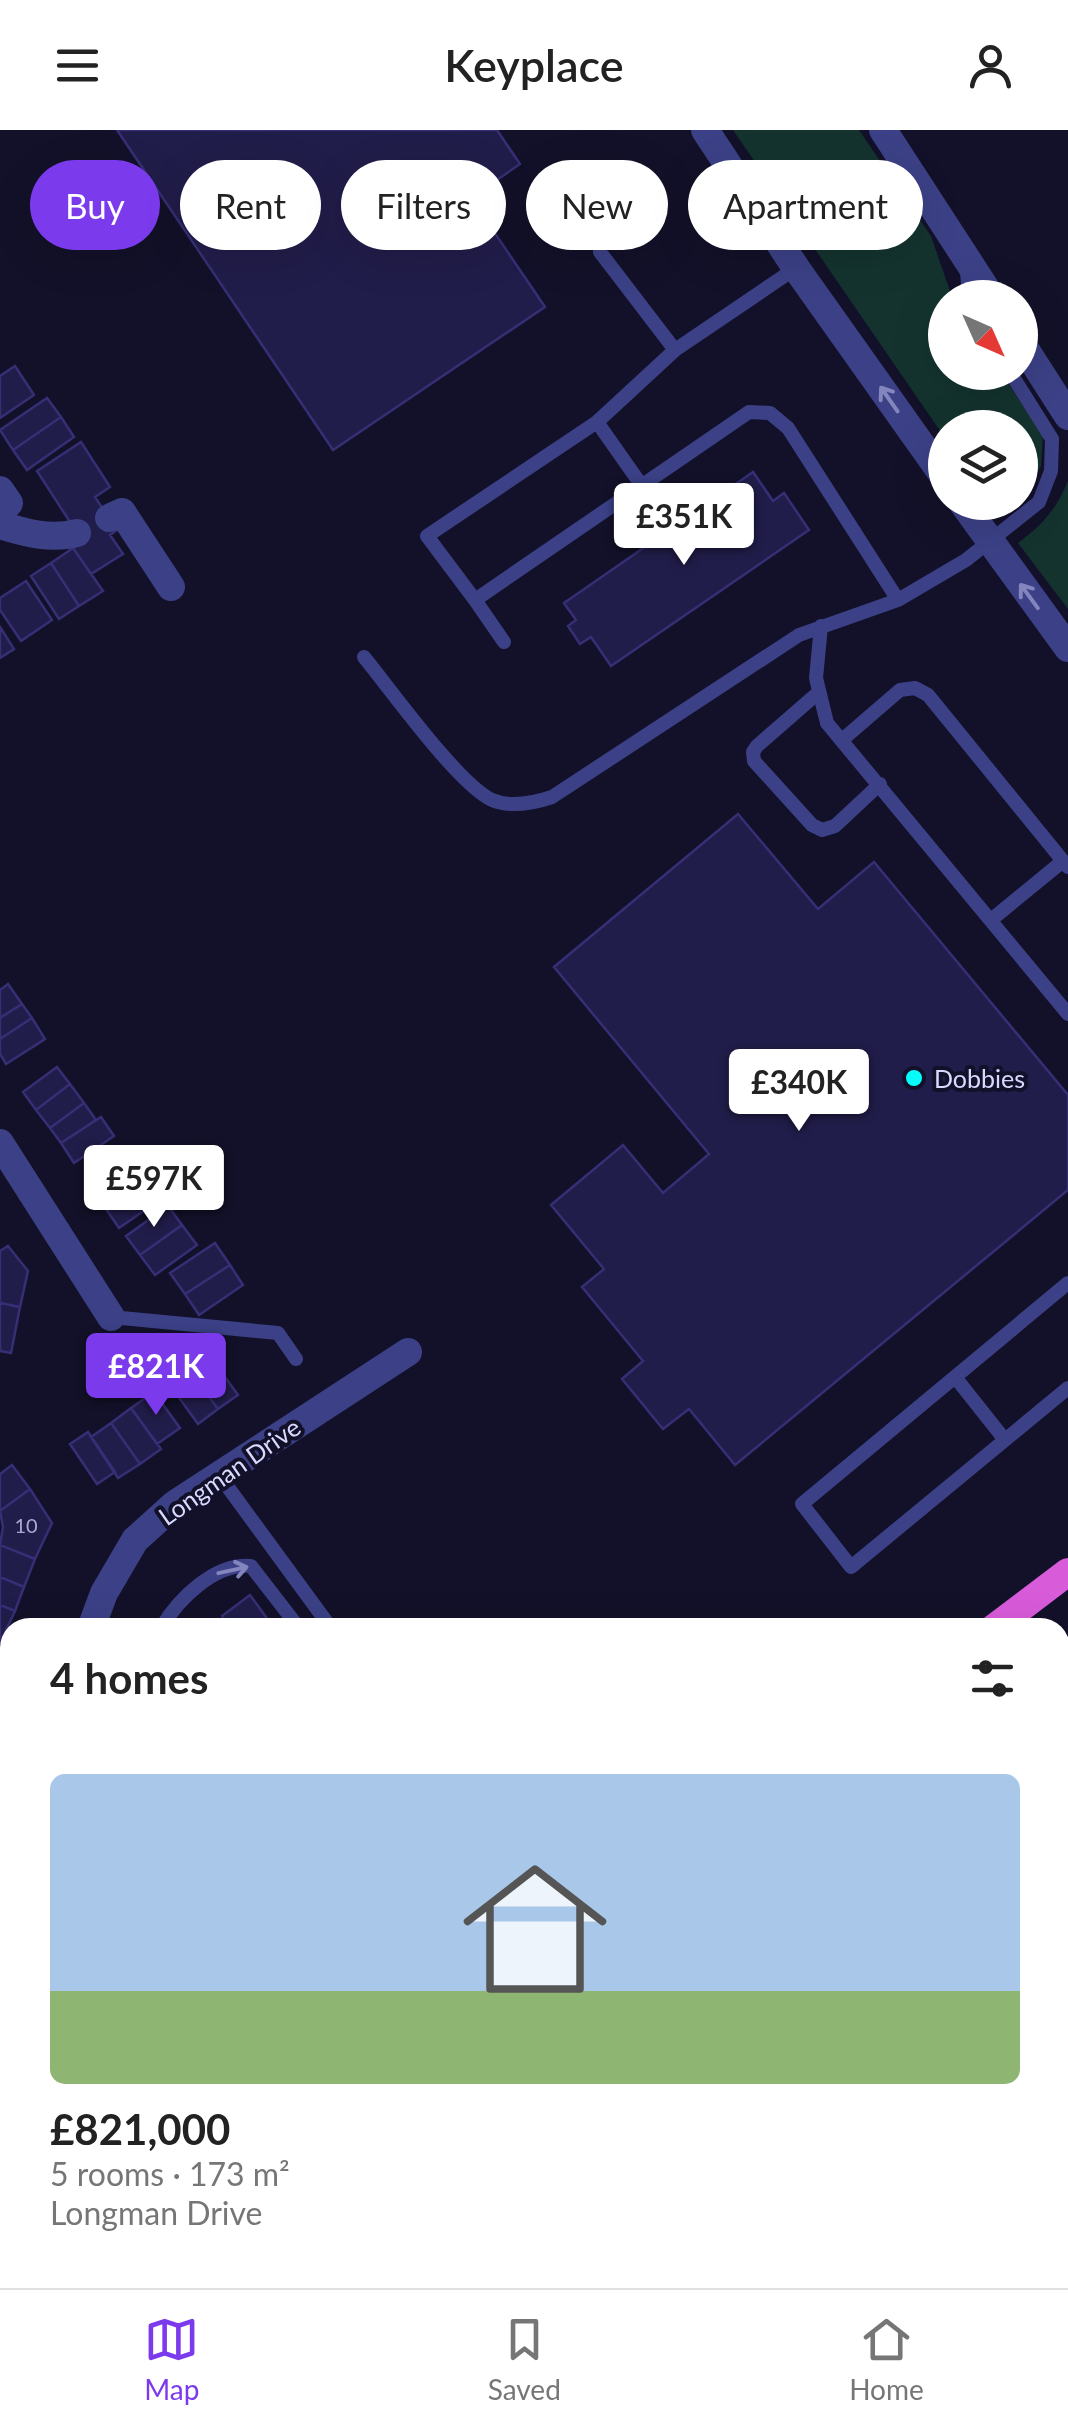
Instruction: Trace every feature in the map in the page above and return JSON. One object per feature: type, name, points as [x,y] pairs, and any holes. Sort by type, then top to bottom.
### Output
[{"type":"highway","points":[[1008,1618],[1062,1578]]},
{"type":"street","points":[[706,130],[796,268],[928,454]]},
{"type":"street","points":[[882,130],[981,280]]},
{"type":"street","points":[[1038,369],[1068,416]]},
{"type":"street","points":[[0,490],[9,503],[0,512]]},
{"type":"street","points":[[109,518],[122,512],[170,587]]},
{"type":"street","points":[[975,520],[1068,648]]},
{"type":"street","points":[[0,525],[60,538],[77,534]]},
{"type":"street","points":[[0,1143],[112,1317]]},
{"type":"street","name":"Longman Drive","points":[[95,1618],[104,1593],[135,1540],[175,1504],[408,1352]]},
{"type":"lane","points":[[600,250],[675,350]]},
{"type":"lane","points":[[965,255],[968,280]]},
{"type":"lane","points":[[504,642],[427,536],[597,422],[675,350],[796,268]]},
{"type":"lane","points":[[364,657],[468,784],[494,801],[529,804],[552,797],[799,635],[898,600],[991,543],[1039,502],[1051,471],[1052,439],[1022,390]]},
{"type":"lane","points":[[475,600],[749,412],[770,413],[788,428],[898,600]]},
{"type":"lane","points":[[597,422],[642,486]]},
{"type":"lane","points":[[821,626],[816,678],[827,723],[1068,1014]]},
{"type":"lane","points":[[842,740],[900,690],[915,688],[928,696],[1066,864],[991,920]]},
{"type":"lane","points":[[820,692],[757,746],[754,761],[812,825],[822,830],[835,826],[880,784]]},
{"type":"lane","points":[[1068,1284],[802,1504],[852,1566],[1068,1388]]},
{"type":"lane","points":[[112,1317],[278,1333],[296,1359]]},
{"type":"lane","points":[[955,1377],[1005,1440]]},
{"type":"lane","points":[[219,1475],[325,1618]]},
{"type":"lane","points":[[169,1618],[193,1591],[212,1576],[236,1565],[251,1566],[291,1618]]},
{"type":"green space","points":[[733,130],[859,130],[879,160],[754,160]]},
{"type":"green space","points":[[923,224],[946,280],[928,280],[928,390],[1013,390],[1026,410],[928,410],[928,413],[816,250],[923,250]]},
{"type":"green space","points":[[1038,428],[1043,435],[1038,471]]},
{"type":"green space","points":[[1068,481],[1068,609],[1018,543],[1048,516]]},
{"type":"building","points":[[117,130],[497,130],[520,164],[506,174],[506,160],[341,160],[341,250],[506,250],[545,307],[333,450],[198,250],[321,250],[321,160],[180,160],[180,223],[160,194],[160,160],[137,160]]},
{"type":"building","points":[[15,366],[34,395],[0,418],[0,376]]},
{"type":"building","points":[[47,398],[61,417],[13,450],[0,430]]},
{"type":"building","points":[[61,417],[74,437],[27,470],[13,450]]},
{"type":"building","points":[[81,442],[110,487],[95,497],[117,530],[110,535],[123,554],[91,574],[73,548],[83,542],[37,471]]},
{"type":"building","points":[[753,472],[773,501],[784,493],[809,530],[611,666],[591,637],[580,644],[568,626],[576,620],[564,603]]},
{"type":"building","points":[[73,548],[103,591],[79,606],[51,563]]},
{"type":"building","points":[[51,563],[79,606],[59,619],[31,576]]},
{"type":"building","points":[[26,581],[52,620],[21,641],[0,610],[0,598]]},
{"type":"building","points":[[0,627],[14,649],[0,658]]},
{"type":"building","points":[[738,814],[818,909],[874,862],[1068,1095],[1068,1190],[735,1465],[689,1409],[663,1429],[622,1379],[643,1361],[582,1287],[604,1269],[551,1205],[623,1145],[663,1193],[709,1154],[554,967]]},
{"type":"building","points":[[8,984],[22,1004],[0,1018],[0,990]]},
{"type":"building","points":[[22,1004],[32,1018],[0,1039],[0,1018]]},
{"type":"building","points":[[32,1018],[45,1039],[6,1064],[0,1054],[0,1039]]},
{"type":"building","points":[[57,1067],[70,1084],[36,1110],[23,1092]]},
{"type":"building","points":[[70,1084],[84,1103],[50,1128],[36,1110]]},
{"type":"building","points":[[84,1103],[96,1120],[61,1143],[50,1128]]},
{"type":"building","points":[[101,1117],[114,1136],[74,1163],[61,1143]]},
{"type":"building","points":[[134,1163],[146,1182],[106,1209],[93,1191]]},
{"type":"building","points":[[146,1182],[158,1201],[119,1228],[106,1209]]},
{"type":"building","points":[[168,1206],[182,1225],[140,1255],[126,1236]]},
{"type":"building","points":[[182,1225],[197,1245],[155,1275],[140,1255]]},
{"type":"building","points":[[215,1243],[230,1265],[185,1294],[170,1273]]},
{"type":"building","points":[[8,1246],[28,1271],[20,1307],[0,1303],[0,1251]]},
{"type":"building","points":[[230,1265],[243,1285],[199,1315],[185,1294]]},
{"type":"building","points":[[0,1303],[20,1307],[11,1353],[0,1351]]},
{"type":"building","points":[[207,1352],[238,1395],[218,1409],[187,1367]]},
{"type":"building","points":[[187,1367],[218,1409],[198,1424],[167,1381]]},
{"type":"building","points":[[154,1392],[180,1428],[157,1444],[131,1408]]},
{"type":"building","points":[[131,1408],[161,1449],[140,1464],[111,1423]]},
{"type":"building","points":[[111,1423],[140,1464],[118,1478],[91,1437]]},
{"type":"building","points":[[88,1432],[115,1472],[97,1484],[70,1444]]},
{"type":"building","points":[[12,1465],[30,1489],[0,1511],[0,1474]]},
{"type":"building","points":[[30,1489],[52,1523],[35,1559],[0,1545],[0,1511]]},
{"type":"building","points":[[0,1545],[35,1559],[24,1587],[0,1577]]},
{"type":"building","points":[[0,1577],[24,1587],[15,1611],[0,1605]]},
{"type":"building","points":[[250,1595],[267,1618],[223,1618]]},
{"type":"building","points":[[0,1605],[15,1611],[12,1618],[0,1618]]},
{"type":"place","name":"Dobbies","points":[[914,1078]]}]
